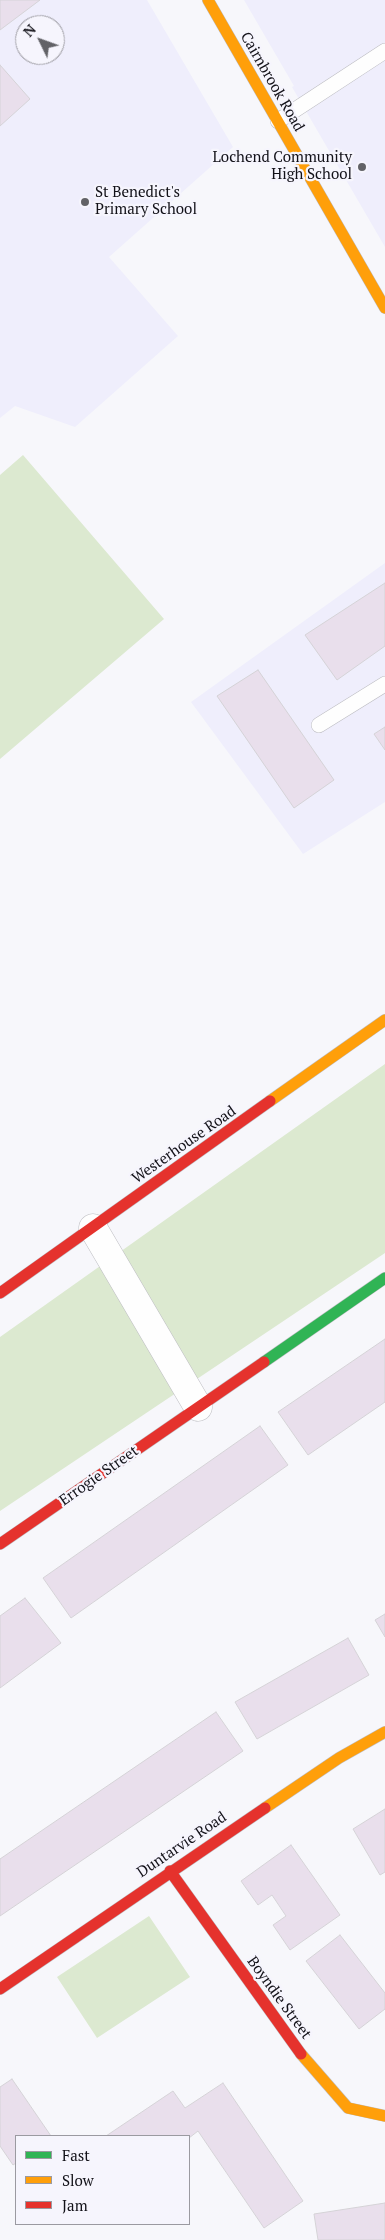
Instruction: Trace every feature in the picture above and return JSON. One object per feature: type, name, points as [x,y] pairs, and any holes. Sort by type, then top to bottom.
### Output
[{"type":"street","name":"Cairnbrook Road","points":[[208,0],[385,308]]},
{"type":"street","name":"Westerhouse Road","points":[[0,1293],[385,1020]]},
{"type":"street","points":[[93,1228],[198,1407]]},
{"type":"street","name":"Errogie Street","points":[[0,1544],[385,1278]]},
{"type":"street","name":"Duntarvie Road","points":[[0,1989],[170,1871],[339,1758],[385,1732]]},
{"type":"street","name":"Boyndie Street","points":[[170,1871],[303,2057],[348,2108],[385,2116]]},
{"type":"lane","points":[[278,121],[385,51]]},
{"type":"lane","points":[[319,725],[385,684]]},
{"type":"shaded area","name":"St Benedict's Primary School","points":[[0,0],[147,0],[233,147],[109,257],[178,336],[75,427],[15,406],[0,418]]},
{"type":"shaded area","name":"Lochend Community High School","points":[[244,0],[385,0],[385,247],[292,87],[294,86]]},
{"type":"shaded area","points":[[385,563],[385,802],[303,854],[191,702]]},
{"type":"green space","points":[[23,455],[164,619],[0,759],[0,475]]},
{"type":"green space","points":[[385,1064],[385,1253],[0,1511],[0,1337]]},
{"type":"green space","points":[[149,1916],[190,1977],[97,2038],[57,1977]]},
{"type":"building","points":[[0,0],[40,0],[20,15],[15,15],[15,19],[0,30]]},
{"type":"building","points":[[0,65],[30,99],[0,126]]},
{"type":"building","points":[[385,583],[385,646],[337,680],[305,635]]},
{"type":"building","points":[[258,670],[334,780],[294,808],[217,696]]},
{"type":"building","points":[[385,727],[385,750],[374,734]]},
{"type":"building","points":[[385,1339],[385,1402],[308,1455],[278,1412]]},
{"type":"building","points":[[260,1426],[288,1465],[71,1618],[43,1578]]},
{"type":"building","points":[[25,1598],[61,1643],[0,1688],[0,1616]]},
{"type":"building","points":[[385,1614],[385,1637],[375,1620]]},
{"type":"building","points":[[348,1638],[369,1675],[257,1739],[235,1702]]},
{"type":"building","points":[[216,1712],[243,1751],[0,1916],[0,1859]]},
{"type":"building","points":[[385,1809],[385,1872],[380,1875],[353,1829]]},
{"type":"building","points":[[291,1845],[340,1915],[290,1950],[273,1925],[286,1916],[272,1895],[258,1905],[241,1881]]},
{"type":"building","points":[[340,1935],[385,1993],[385,2009],[359,2029],[306,1961]]},
{"type":"building","points":[[12,2079],[50,2135],[15,2135],[15,2164],[13,2165],[0,2146],[0,2087]]},
{"type":"building","points":[[223,2083],[303,2201],[264,2228],[198,2131],[190,2137],[190,2135],[107,2135],[173,2091],[185,2108]]},
{"type":"building","points":[[385,2203],[385,2240],[318,2240],[314,2214]]},
{"type":"traffic: fast","points":[[264,1362],[385,1278]]},
{"type":"traffic: slow","points":[[208,0],[385,308]]},
{"type":"traffic: slow","points":[[270,1101],[385,1020]]},
{"type":"traffic: slow","points":[[265,1808],[339,1758],[385,1732]]},
{"type":"traffic: slow","points":[[301,2054],[348,2108],[385,2116]]},
{"type":"traffic: jam","points":[[0,1293],[270,1101]]},
{"type":"traffic: jam","points":[[0,1544],[264,1362]]},
{"type":"traffic: jam","points":[[0,1989],[265,1808]]},
{"type":"traffic: jam","points":[[170,1871],[301,2054]]},
{"type":"place","name":"Lochend Community High School","points":[[362,167]]},
{"type":"place","name":"St Benedict's Primary School","points":[[85,202]]}]
